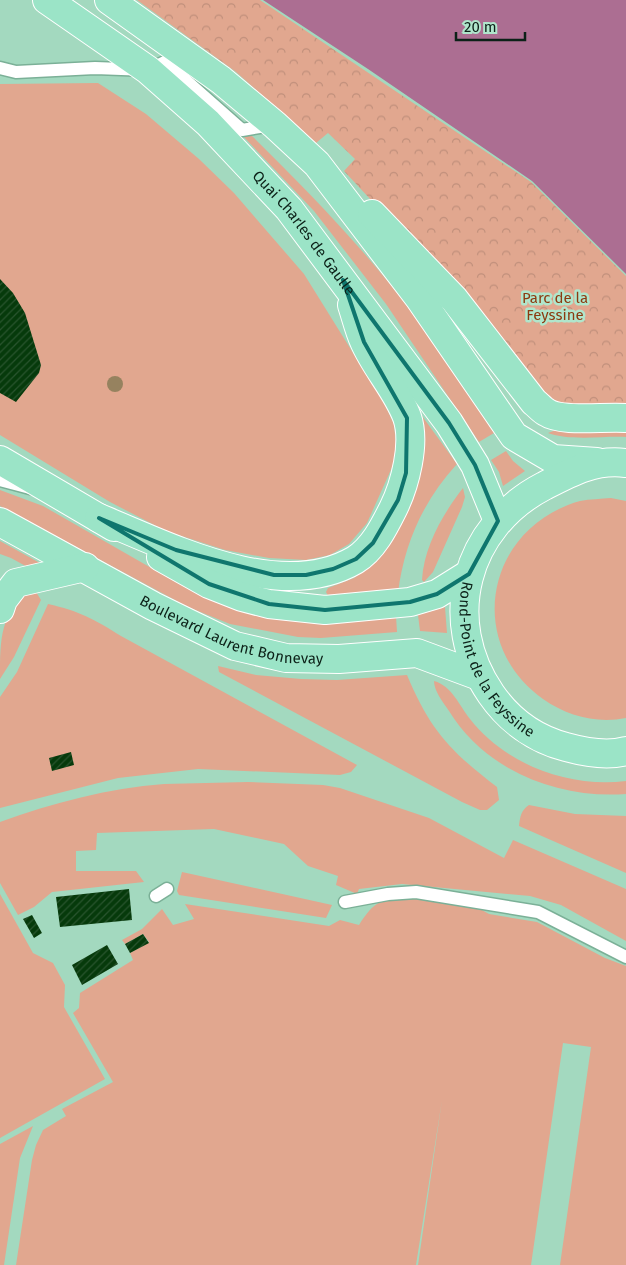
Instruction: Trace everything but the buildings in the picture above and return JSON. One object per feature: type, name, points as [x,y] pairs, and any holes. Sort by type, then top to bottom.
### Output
[{"type":"main road","name":"Quai Charles de Gaulle","points":[[47,0],[148,70],[208,123],[289,209],[449,423],[475,465],[498,521]]},
{"type":"main road","points":[[109,0],[153,29],[221,80],[275,125],[388,228],[454,299],[534,402],[547,413],[562,418],[598,416],[626,418]]},
{"type":"main road","points":[[317,164],[420,299],[514,436],[553,459],[597,462]]},
{"type":"main road","points":[[99,518],[176,550],[238,569],[274,575],[306,575],[333,569],[356,559],[373,543],[398,500],[406,473],[409,450],[407,418],[364,342],[343,280]]},
{"type":"main road","points":[[0,460],[209,584],[268,604],[325,610],[410,602],[437,594],[469,574]]},
{"type":"main road","name":"Rond-Point de la Feyssine","points":[[626,463],[597,462],[567,473],[535,490],[513,505],[498,521],[477,552],[469,574],[465,595],[464,618],[469,650],[479,676],[501,707],[518,723],[539,737],[576,750],[604,753],[626,751]]},
{"type":"main road","name":"Boulevard Laurent Bonnevay","points":[[0,522],[153,606],[235,646],[286,658],[339,659],[416,653],[479,676]]},
{"type":"main road","points":[[0,609],[3,600],[16,583],[85,567]]},
{"type":"lane","points":[[0,68],[16,72],[95,68],[148,70],[166,62],[242,130],[275,125]]},
{"type":"lane","points":[[0,480],[59,495]]},
{"type":"lane","points":[[345,902],[388,894],[416,892],[538,912],[626,957]]},
{"type":"highlighted area","points":[[343,280],[449,423],[475,465],[498,521],[469,574],[437,594],[410,602],[325,610],[269,604],[209,584],[99,518],[176,550],[274,575],[306,575],[333,569],[356,559],[373,543],[398,500],[406,473],[407,418],[364,342]]},
{"type":"green space","name":"Parc de la Feyssine","points":[[137,0],[260,0],[531,182],[626,276],[626,410],[555,408],[454,289],[344,171],[355,159],[328,133],[316,143],[236,72]]},
{"type":"green space","points":[[98,83],[146,114],[199,159],[234,193],[304,274],[383,401],[394,424],[396,445],[394,463],[367,523],[349,544],[330,555],[306,560],[269,558],[225,550],[166,531],[110,502],[0,435],[0,84]]},
{"type":"green space","points":[[248,132],[321,206],[390,284],[431,339],[494,433],[479,442],[386,304],[314,211],[242,135]]},
{"type":"green space","points":[[414,405],[457,464],[434,493],[417,524],[405,557],[398,593],[334,598],[328,596],[326,592],[328,588],[354,578],[380,558],[407,505]]},
{"type":"green space","points":[[626,424],[626,437],[576,438],[548,433],[564,427]]},
{"type":"green space","points":[[506,451],[513,461],[525,471],[503,486],[499,472],[491,460]]},
{"type":"green space","points":[[463,488],[465,497],[462,507],[433,572],[424,582],[422,580],[423,568],[430,544],[441,520]]},
{"type":"green space","points":[[0,490],[43,506],[195,593],[233,609],[254,614],[396,616],[397,632],[321,638],[298,637],[230,624],[188,607],[0,506]]},
{"type":"green space","points":[[611,498],[626,501],[626,718],[604,720],[572,714],[543,699],[518,675],[502,648],[495,618],[497,588],[506,560],[524,535],[548,515],[580,501]]},
{"type":"green space","points":[[0,541],[42,565],[31,569],[0,554]]},
{"type":"green space","points":[[33,587],[41,600],[14,657],[0,679],[4,627],[14,606]]},
{"type":"green space","points":[[48,604],[94,620],[357,765],[351,772],[340,775],[198,769],[118,778],[0,808],[0,697],[17,672]]},
{"type":"green space","points":[[445,607],[447,633],[420,631],[418,615]]},
{"type":"green space","points":[[218,666],[256,675],[301,679],[337,680],[407,675],[424,711],[433,725],[466,762],[497,787],[499,800],[487,810],[480,810],[462,802],[219,672]]},
{"type":"green space","points":[[434,681],[446,687],[470,719],[485,735],[520,761],[561,777],[583,781],[626,781],[626,794],[575,792],[550,786],[526,777],[503,765],[464,732],[439,696]]},
{"type":"green space","points":[[248,782],[323,785],[340,788],[429,818],[504,858],[513,840],[626,889],[626,941],[561,905],[530,896],[402,884],[359,889],[357,894],[336,885],[338,876],[308,866],[284,844],[214,829],[97,833],[96,850],[76,851],[76,871],[136,871],[144,882],[52,892],[34,907],[18,915],[0,883],[0,822],[60,803],[122,789],[164,784]]},
{"type":"green space","points":[[529,805],[575,814],[626,816],[626,873],[519,826],[521,814]]},
{"type":"green space","points":[[182,872],[332,905],[326,918],[179,895],[177,891]]},
{"type":"green space","points":[[0,894],[33,953],[53,963],[65,985],[64,1007],[105,1079],[0,1138]]},
{"type":"green space","points":[[410,897],[473,905],[489,914],[537,922],[605,958],[626,966],[626,1265],[560,1265],[591,1047],[563,1043],[531,1265],[418,1265],[442,1100],[416,1265],[16,1265],[32,1160],[43,1130],[66,1116],[62,1109],[113,1082],[73,1013],[79,1008],[80,993],[133,960],[130,953],[149,942],[143,934],[125,944],[122,940],[142,929],[162,909],[173,925],[194,919],[185,904],[329,926],[340,920],[359,925],[370,910],[379,903]]},
{"type":"green space","points":[[33,1126],[20,1158],[4,1265],[0,1265],[0,1144]]},
{"type":"shaded area","points":[[263,0],[626,0],[626,274],[532,181]]}]
